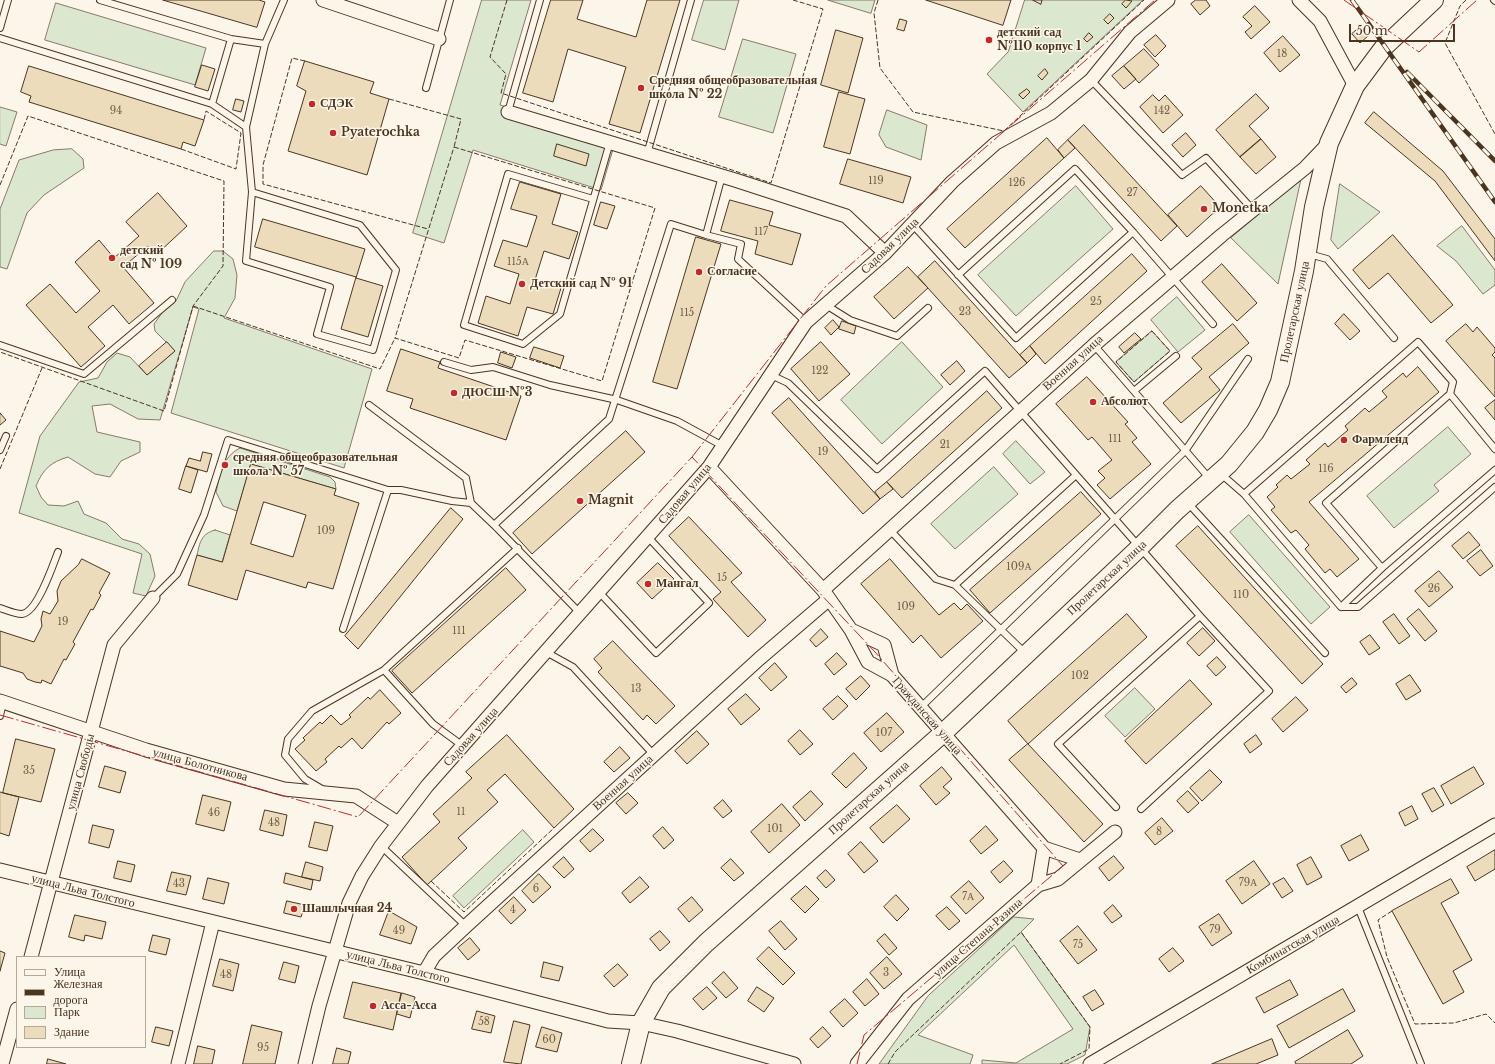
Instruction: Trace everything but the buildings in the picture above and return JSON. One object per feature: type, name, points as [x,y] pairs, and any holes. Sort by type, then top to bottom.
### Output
[{"type":"street","points":[[323,0],[439,39]]},
{"type":"street","name":"Садовая улица","points":[[305,1064],[334,952],[349,903],[362,876],[381,846],[427,786],[709,467],[806,322],[885,253],[952,182],[996,143],[1051,113],[1091,80],[1130,32],[1168,0]]},
{"type":"street","points":[[1299,0],[1320,21],[1355,86]]},
{"type":"street","name":"Пролетарская улица","points":[[631,1064],[641,1023],[661,988],[706,943],[942,734],[1187,501],[1215,477],[1255,432],[1268,410],[1280,382],[1308,254],[1314,207],[1329,143],[1355,86],[1384,47],[1434,0]]},
{"type":"street","points":[[508,112],[610,142],[647,155],[722,176],[846,216],[885,253]]},
{"type":"street","name":"Военная улица","points":[[424,973],[434,956],[759,659],[826,595],[890,530],[1094,344],[1172,277],[1305,168],[1329,143]]},
{"type":"street","name":"Гражданская улица","points":[[709,467],[826,595],[851,630],[868,662],[892,674],[942,734],[1044,848]]},
{"type":"street","name":"улица Свободы","points":[[31,956],[114,646],[153,598]]},
{"type":"street","points":[[851,630],[884,645],[892,674]]},
{"type":"street","name":"улица Болотникова","points":[[2,702],[92,732],[284,789],[332,795],[356,796],[398,823]]},
{"type":"street","name":"Комбинатская улица","points":[[1090,1064],[1495,825]]},
{"type":"street","name":"улица Степана Разина","points":[[857,1064],[908,999],[1038,886],[1058,879],[1115,832]]},
{"type":"street","points":[[1038,886],[1044,848],[1080,860]]},
{"type":"street","name":"улица Льва Толстого","points":[[0,870],[424,973],[608,1021],[641,1023],[794,1064]]},
{"type":"street","points":[[178,1064],[213,922]]},
{"type":"street","points":[[2,1064],[3,1049],[16,1012]]},
{"type":"lane","points":[[0,28],[8,0]]},
{"type":"lane","points":[[100,0],[231,39],[265,44]]},
{"type":"lane","points":[[252,192],[360,225],[396,270],[373,350],[317,334],[330,288],[246,261],[252,192],[246,127],[265,44],[284,0]]},
{"type":"lane","points":[[426,88],[450,0]]},
{"type":"lane","points":[[508,112],[540,0]]},
{"type":"lane","points":[[647,155],[691,0]]},
{"type":"lane","points":[[0,38],[212,104],[246,127]]},
{"type":"lane","points":[[212,104],[231,39]]},
{"type":"lane","points":[[1091,80],[1182,175],[1206,158],[1253,210]]},
{"type":"lane","points":[[593,199],[508,174],[464,325],[523,344],[560,314],[610,142]]},
{"type":"lane","points":[[958,275],[1075,169],[1133,232],[1213,324]]},
{"type":"lane","points":[[706,235],[722,176]]},
{"type":"lane","points":[[494,524],[609,419],[617,400],[670,224],[741,244],[738,259],[806,322]]},
{"type":"lane","points":[[912,224],[1016,338],[1133,232]]},
{"type":"lane","points":[[1308,254],[1327,259],[1394,338]]},
{"type":"lane","points":[[0,345],[84,374],[172,300]]},
{"type":"lane","points":[[826,305],[850,320],[897,336],[928,308]]},
{"type":"lane","points":[[1244,494],[1418,342],[1452,382],[1450,394],[1326,503],[1382,568]]},
{"type":"lane","points":[[1094,344],[1185,451],[1215,477],[1244,494],[1341,607],[1358,607],[1495,487]]},
{"type":"lane","points":[[1134,391],[1176,356]]},
{"type":"lane","points":[[920,708],[1116,520],[1185,451],[1248,360]]},
{"type":"lane","points":[[444,362],[471,370],[493,367],[550,385],[617,400],[677,421],[723,446]]},
{"type":"lane","points":[[771,375],[788,383],[877,469],[985,371],[1021,410],[1139,548],[1270,691],[1141,809]]},
{"type":"lane","points":[[1450,394],[1495,449]]},
{"type":"lane","points":[[369,405],[466,478],[471,503],[518,548],[580,613]]},
{"type":"lane","points":[[0,450],[6,436]]},
{"type":"lane","points":[[153,598],[177,574],[201,522],[228,440],[388,490],[401,490],[452,501],[471,503]]},
{"type":"lane","points":[[1341,607],[1382,568],[1495,470]]},
{"type":"lane","points":[[955,585],[1076,475]]},
{"type":"lane","points":[[343,629],[388,490]]},
{"type":"lane","points":[[1187,501],[1325,653]]},
{"type":"lane","points":[[890,530],[936,579],[955,585],[1026,654]]},
{"type":"lane","points":[[599,592],[656,653],[709,603],[648,537]]},
{"type":"lane","points":[[332,795],[305,779],[285,756],[288,739],[312,711],[384,670],[518,548]]},
{"type":"lane","points":[[0,608],[22,614],[29,610],[48,579],[58,552]]},
{"type":"lane","points":[[1116,807],[1058,744],[1200,616]]},
{"type":"lane","points":[[546,652],[573,667],[654,755]]},
{"type":"lane","points":[[384,670],[433,724],[463,746]]},
{"type":"lane","points":[[0,716],[2,702]]},
{"type":"lane","points":[[381,846],[466,926]]},
{"type":"lane","points":[[1358,907],[1421,1064]]},
{"type":"green space","points":[[482,0],[531,0],[500,105],[616,139],[601,190],[473,150],[444,243],[413,233]]},
{"type":"green space","points":[[704,0],[739,0],[725,50],[692,40]]},
{"type":"green space","points":[[828,0],[875,0],[871,13]]},
{"type":"green space","points":[[1025,0],[1143,0],[1023,112],[987,74],[1008,52]]},
{"type":"green space","points":[[56,3],[206,48],[195,85],[45,40]]},
{"type":"green space","points":[[743,39],[796,54],[773,133],[719,117]]},
{"type":"green space","points":[[0,107],[17,112],[6,146],[0,144]]},
{"type":"green space","points":[[887,110],[927,125],[921,160],[886,147],[879,135]]},
{"type":"green space","points":[[72,149],[83,159],[84,168],[44,195],[27,213],[7,269],[0,267],[0,209],[19,160],[53,150]]},
{"type":"green space","points":[[1301,179],[1278,284],[1231,238]]},
{"type":"green space","points":[[1340,184],[1380,212],[1338,249],[1331,240]]},
{"type":"green space","points":[[1076,186],[1113,229],[1016,316],[978,275]]},
{"type":"green space","points":[[1462,226],[1495,270],[1495,285],[1483,294],[1456,261],[1437,246]]},
{"type":"green space","points":[[214,251],[223,251],[233,259],[237,275],[235,298],[224,318],[372,369],[344,468],[171,413],[199,309],[193,307],[160,420],[138,419],[110,404],[92,406],[97,432],[140,442],[140,452],[121,461],[110,477],[95,474],[68,457],[57,461],[48,467],[36,486],[41,497],[48,505],[64,506],[78,501],[84,514],[106,523],[122,539],[139,544],[150,554],[155,576],[146,596],[133,593],[142,554],[19,513],[40,436],[79,382],[98,378],[107,362],[117,353],[130,357],[147,375],[175,351],[155,331],[154,324],[162,313],[176,301],[185,282]]},
{"type":"green space","points":[[1177,297],[1205,330],[1178,352],[1151,320]]},
{"type":"green space","points":[[1152,331],[1170,351],[1134,382],[1116,362]]},
{"type":"green space","points":[[902,342],[943,387],[882,444],[841,400]]},
{"type":"green space","points":[[1448,427],[1471,454],[1434,485],[1439,491],[1394,528],[1367,496]]},
{"type":"green space","points":[[1016,441],[1045,472],[1030,484],[1003,454]]},
{"type":"green space","points":[[240,448],[330,477],[335,482],[336,489],[251,464],[237,511],[223,506],[216,492],[221,473],[229,456]]},
{"type":"green space","points":[[994,467],[1018,494],[955,549],[931,524]]},
{"type":"green space","points":[[1249,515],[1330,607],[1311,624],[1230,532]]},
{"type":"green space","points":[[215,530],[230,535],[222,562],[197,555],[200,542],[204,536]]},
{"type":"green space","points":[[1135,688],[1155,709],[1125,737],[1105,716]]},
{"type":"green space","points":[[523,830],[534,842],[464,908],[453,896]]},
{"type":"green space","points":[[1014,917],[1034,919],[1021,932],[1090,1027],[1085,1055],[1067,1064],[982,1064],[982,1060],[1016,1063],[1073,1029],[1014,945],[918,1035],[973,1055],[970,1064],[879,1064],[928,996]]},
{"type":"railway","points":[[1352,0],[1495,202]]},
{"type":"railway","points":[[1407,72],[1495,161]]},
{"type":"fence","points":[[507,0],[490,57],[506,74],[501,93],[771,183],[823,9],[793,0]]},
{"type":"fence","points":[[878,0],[874,13],[880,68],[913,112],[1004,131],[1144,0]]},
{"type":"fence","points":[[1466,0],[1460,6],[1445,43],[1495,134]]},
{"type":"fence","points":[[305,61],[292,58],[263,165],[263,184],[428,229]]},
{"type":"fence","points":[[389,99],[461,119],[454,147]]},
{"type":"fence","points":[[181,149],[236,169],[241,133],[206,111],[204,120]]},
{"type":"fence","points":[[0,185],[28,116],[224,181],[223,266],[193,306],[164,411],[0,352]]},
{"type":"fence","points":[[454,147],[655,208],[602,381],[465,340],[459,358],[395,338],[454,147]]},
{"type":"fence","points":[[193,306],[380,369],[395,338]]},
{"type":"fence","points":[[1152,331],[1170,351],[1134,382],[1116,362],[1152,331]]},
{"type":"fence","points":[[0,469],[42,368]]},
{"type":"fence","points":[[431,881],[464,912],[554,828]]},
{"type":"fence","points":[[1392,911],[1378,920],[1387,957],[1415,1024],[1454,1023],[1486,1014],[1495,1023]]},
{"type":"fence","points":[[888,1064],[895,1052],[1021,932],[1090,1027],[1089,1049],[1060,1064]]},
{"type":"power","points":[[692,457],[826,286],[1155,0]]},
{"type":"power","points":[[1344,0],[1419,52],[1477,0]]},
{"type":"power","points":[[0,715],[358,817],[692,457],[875,652],[1063,866],[864,1035],[857,1064]]},
{"type":"place","name":"детский сад №110 корпус 1","points":[[989,40]]},
{"type":"place","name":"Средняя общеобразовательная школа № 22","points":[[641,88]]},
{"type":"place","name":"СДЭК","points":[[312,104]]},
{"type":"place","name":"Pyaterochka","points":[[333,133]]},
{"type":"place","name":"Monetka","points":[[1204,209]]},
{"type":"place","name":"детский сад № 109","points":[[112,258]]},
{"type":"place","name":"Согласие","points":[[699,272]]},
{"type":"place","name":"Детский сад № 91","points":[[522,284]]},
{"type":"place","name":"ДЮСШ №3","points":[[454,393]]},
{"type":"place","name":"Абсолют","points":[[1093,402]]},
{"type":"place","name":"Фармленд","points":[[1344,440]]},
{"type":"place","name":"средняя общеобразовательная школа № 57","points":[[225,465]]},
{"type":"place","name":"Magnit","points":[[580,501]]},
{"type":"place","name":"Мангал","points":[[648,584]]},
{"type":"place","name":"Шашлычная 24","points":[[294,909]]},
{"type":"place","name":"Асса-Асса","points":[[373,1006]]}]
